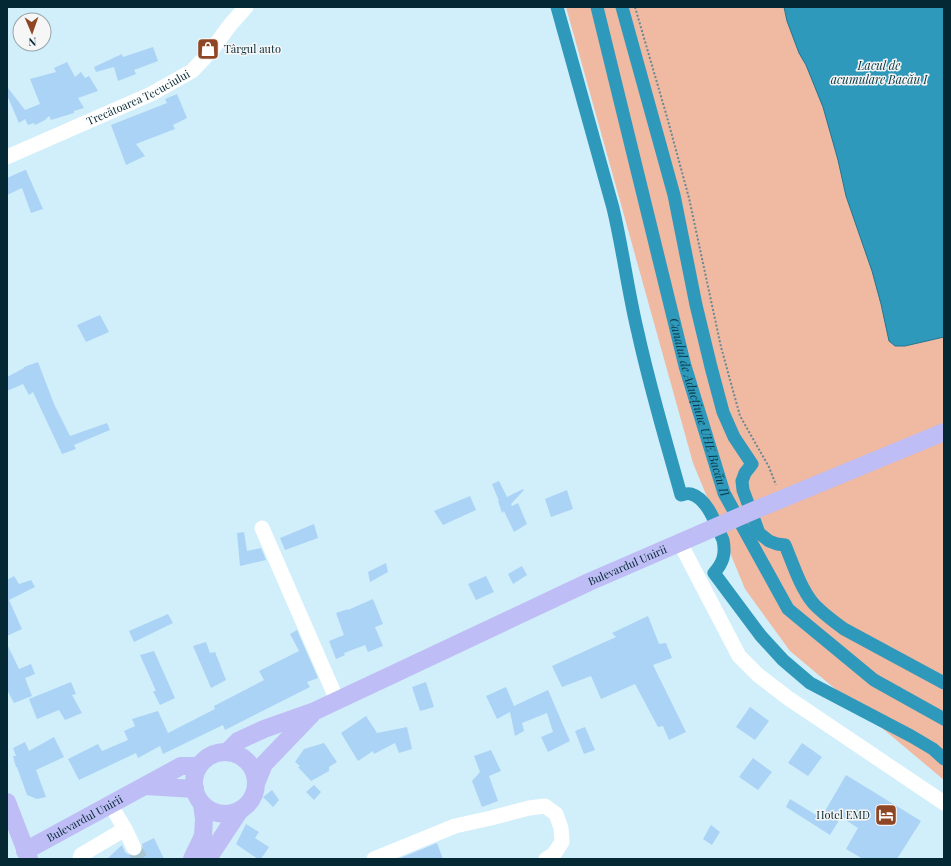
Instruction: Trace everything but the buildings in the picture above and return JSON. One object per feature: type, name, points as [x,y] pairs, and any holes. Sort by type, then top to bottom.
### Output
[{"type":"main road","name":"Bulevardul Unirii","points":[[227,752],[238,741],[264,729],[315,711],[582,586],[709,530],[944,432]]},
{"type":"main road","name":"Bulevardul Unirii","points":[[257,781],[264,764],[315,711]]},
{"type":"main road","points":[[145,786],[199,797],[210,810],[230,814],[247,805],[256,790],[257,781],[251,764],[236,753],[227,752],[216,753],[207,758],[199,766],[194,781],[199,797],[204,819],[203,836],[192,859]]},
{"type":"main road","name":"Bulevardul Unirii","points":[[26,856],[110,804],[181,766],[199,766]]},
{"type":"main road","points":[[8,809],[26,856]]},
{"type":"main road","points":[[209,859],[240,810]]},
{"type":"street","name":"Trecătoarea Tecuciului","points":[[7,157],[151,94],[192,71],[211,51],[230,25],[246,7]]},
{"type":"street","points":[[262,528],[337,700]]},
{"type":"street","points":[[680,543],[739,656],[758,675],[788,698],[944,803]]},
{"type":"street","points":[[110,804],[134,848]]},
{"type":"street","points":[[374,859],[454,826],[529,808],[545,806],[556,814],[561,828],[562,842],[554,854],[546,859]]},
{"type":"street","points":[[80,859],[81,855],[125,829]]},
{"type":"path","points":[[635,7],[668,117],[689,198],[721,347],[740,416],[769,467],[782,500]]},
{"type":"shaded area","points":[[566,7],[944,7],[944,780],[790,651],[745,589],[693,463]]},
{"type":"water","name":"Lacul de acumulare Bacău I","points":[[784,7],[944,7],[944,337],[905,346],[895,346],[889,341],[872,271],[846,196],[838,160],[823,107],[806,65],[799,53],[787,21]]},
{"type":"waterway","points":[[557,7],[613,208],[631,302],[643,354],[681,495],[691,494],[702,501],[711,513],[723,540],[723,558],[720,566],[714,573],[761,636],[783,660],[810,683],[911,736],[933,749],[944,759]]},
{"type":"waterway","name":"Canalul de Aducțiune UHE Bacău II","points":[[597,7],[685,366],[724,493],[788,609],[874,680],[944,719]]},
{"type":"waterway","points":[[622,7],[674,195],[696,305],[723,412],[734,437],[752,464],[745,473],[742,481],[743,490],[759,533],[769,541],[785,545],[808,597],[828,617],[844,629],[944,683]]},
{"type":"tunnel","points":[[134,848],[140,859]]},
{"type":"place","name":"Târgul auto","points":[[208,49]]},
{"type":"place","name":"Hotel EMD","points":[[886,815]]}]
